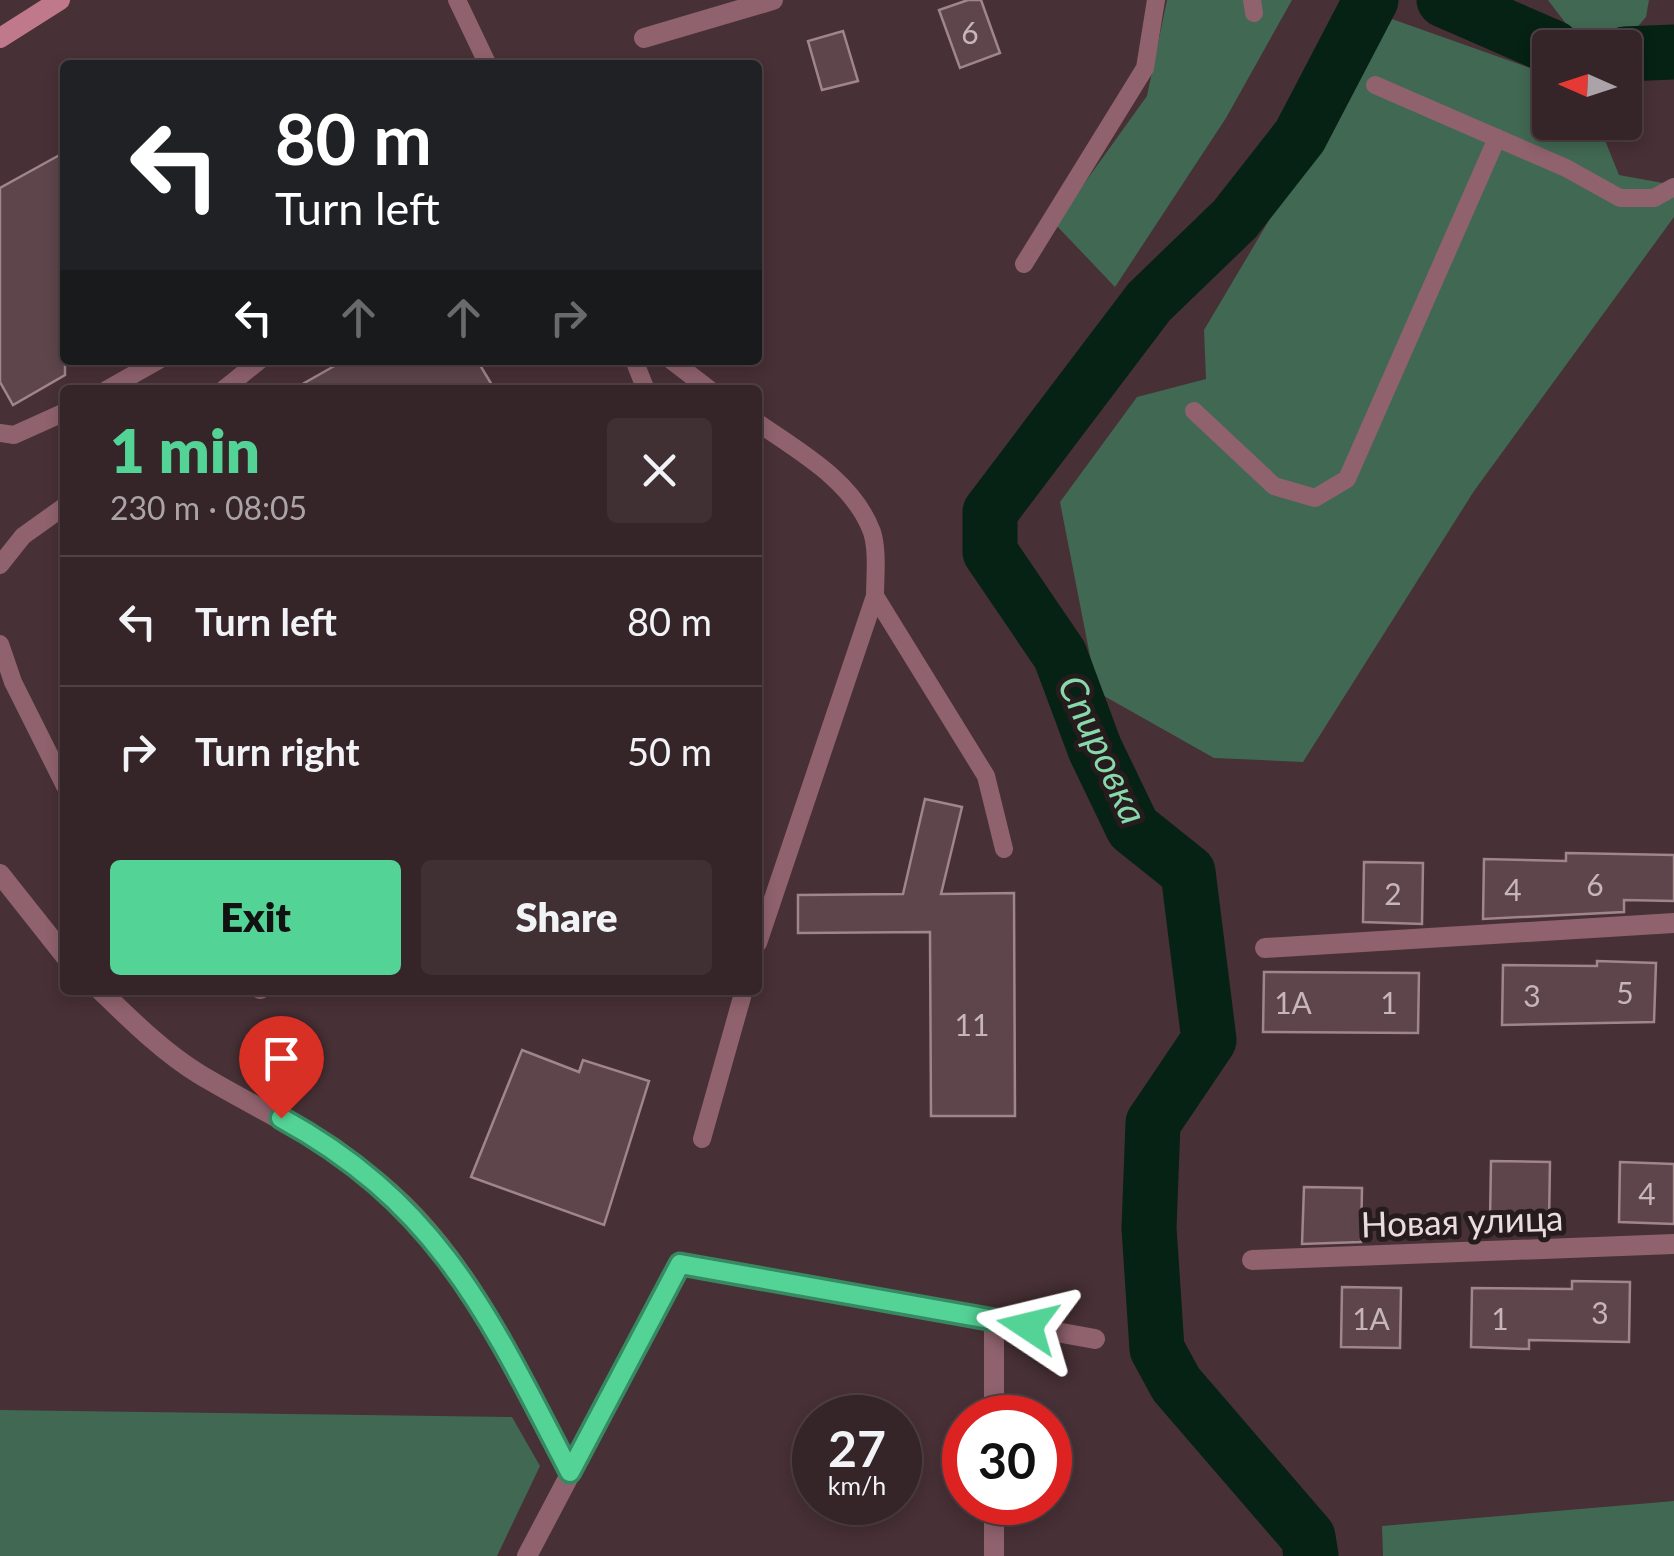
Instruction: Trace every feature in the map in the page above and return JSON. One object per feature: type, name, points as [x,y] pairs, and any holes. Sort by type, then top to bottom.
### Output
[{"type":"main road","points":[[0,38],[60,0]]},
{"type":"street","points":[[644,38],[707,9],[773,0]]},
{"type":"street","points":[[0,874],[60,950]]},
{"type":"street","points":[[1265,948],[1674,923]]},
{"type":"street","points":[[106,995],[196,1072],[309,1134],[368,1173],[432,1236],[484,1310],[570,1472]]},
{"type":"street","name":"Новая улица","points":[[1252,1260],[1674,1244]]},
{"type":"street","points":[[527,1556],[680,1264],[1095,1338]]},
{"type":"street","points":[[994,1320],[994,1395]]},
{"type":"street","points":[[994,1525],[994,1556]]},
{"type":"lane","points":[[457,0],[486,60]]},
{"type":"lane","points":[[1024,264],[1145,68],[1156,0]]},
{"type":"lane","points":[[1376,85],[1620,198],[1654,198],[1674,187]]},
{"type":"lane","points":[[1194,411],[1274,486],[1315,498],[1347,479],[1497,138]]},
{"type":"lane","points":[[115,385],[150,365]]},
{"type":"lane","points":[[229,385],[254,365]]},
{"type":"lane","points":[[677,365],[703,385]]},
{"type":"lane","points":[[0,433],[14,434],[60,414]]},
{"type":"lane","points":[[762,426],[820,466],[850,495],[872,534],[875,596],[762,931]]},
{"type":"lane","points":[[0,566],[23,536],[60,510]]},
{"type":"lane","points":[[875,596],[986,776],[1004,849]]},
{"type":"lane","points":[[0,644],[13,682],[60,776]]},
{"type":"lane","points":[[702,1139],[743,995]]},
{"type":"green space","points":[[1167,0],[1292,0],[1226,118],[1115,287],[1055,224],[1147,96]]},
{"type":"green space","points":[[1548,0],[1649,0],[1646,17],[1635,30],[1571,30]]},
{"type":"green space","points":[[1389,18],[1532,69],[1532,140],[1605,140],[1619,175],[1674,185],[1674,217],[1474,491],[1303,762],[1214,758],[1097,692],[1060,502],[1137,397],[1206,379],[1204,330]]},
{"type":"green space","points":[[0,1410],[512,1417],[540,1466],[497,1556],[0,1556]]},
{"type":"green space","points":[[1674,1501],[1674,1556],[1383,1556],[1382,1526]]},
{"type":"building","points":[[968,0],[981,0],[1000,53],[960,68],[939,10]]},
{"type":"building","points":[[843,31],[858,81],[822,90],[808,41]]},
{"type":"building","points":[[60,155],[60,365],[65,365],[65,375],[13,405],[0,382],[0,188]]},
{"type":"building","points":[[336,365],[480,365],[492,385],[301,385]]},
{"type":"building","points":[[925,799],[962,807],[941,894],[1014,893],[1015,1116],[931,1116],[930,932],[798,933],[798,895],[903,894]]},
{"type":"building","points":[[1566,853],[1674,855],[1674,901],[1624,900],[1624,912],[1483,919],[1484,859],[1566,861]]},
{"type":"building","points":[[1364,862],[1423,863],[1422,924],[1363,922]]},
{"type":"building","points":[[1597,961],[1656,963],[1654,1022],[1502,1025],[1503,965],[1597,966]]},
{"type":"building","points":[[1264,972],[1419,973],[1418,1033],[1263,1032]]},
{"type":"building","points":[[522,1050],[579,1072],[583,1060],[649,1081],[604,1225],[471,1177]]},
{"type":"building","points":[[1491,1161],[1550,1162],[1549,1222],[1490,1221]]},
{"type":"building","points":[[1620,1162],[1674,1164],[1674,1224],[1619,1222]]},
{"type":"building","points":[[1304,1187],[1362,1188],[1361,1242],[1302,1244]]},
{"type":"building","points":[[1572,1281],[1630,1282],[1629,1342],[1529,1340],[1529,1349],[1471,1347],[1472,1288],[1572,1289]]},
{"type":"building","points":[[1342,1287],[1401,1288],[1400,1348],[1341,1347]]},
{"type":"waterway","name":"Спировка","points":[[1311,1556],[1308,1537],[1176,1384],[1157,1349],[1149,1228],[1153,1123],[1209,1040],[1188,872],[1133,828],[1095,749],[1060,655],[990,552],[990,512],[1149,302],[1235,219],[1300,136],[1371,0]]},
{"type":"waterway","name":"Спировка","points":[[1444,0],[1532,38]]},
{"type":"waterway","name":"Спировка","points":[[1642,53],[1674,52]]},
{"type":"route","points":[[281,1118],[368,1173],[432,1236],[484,1310],[570,1472],[680,1264],[1028,1326]]}]
